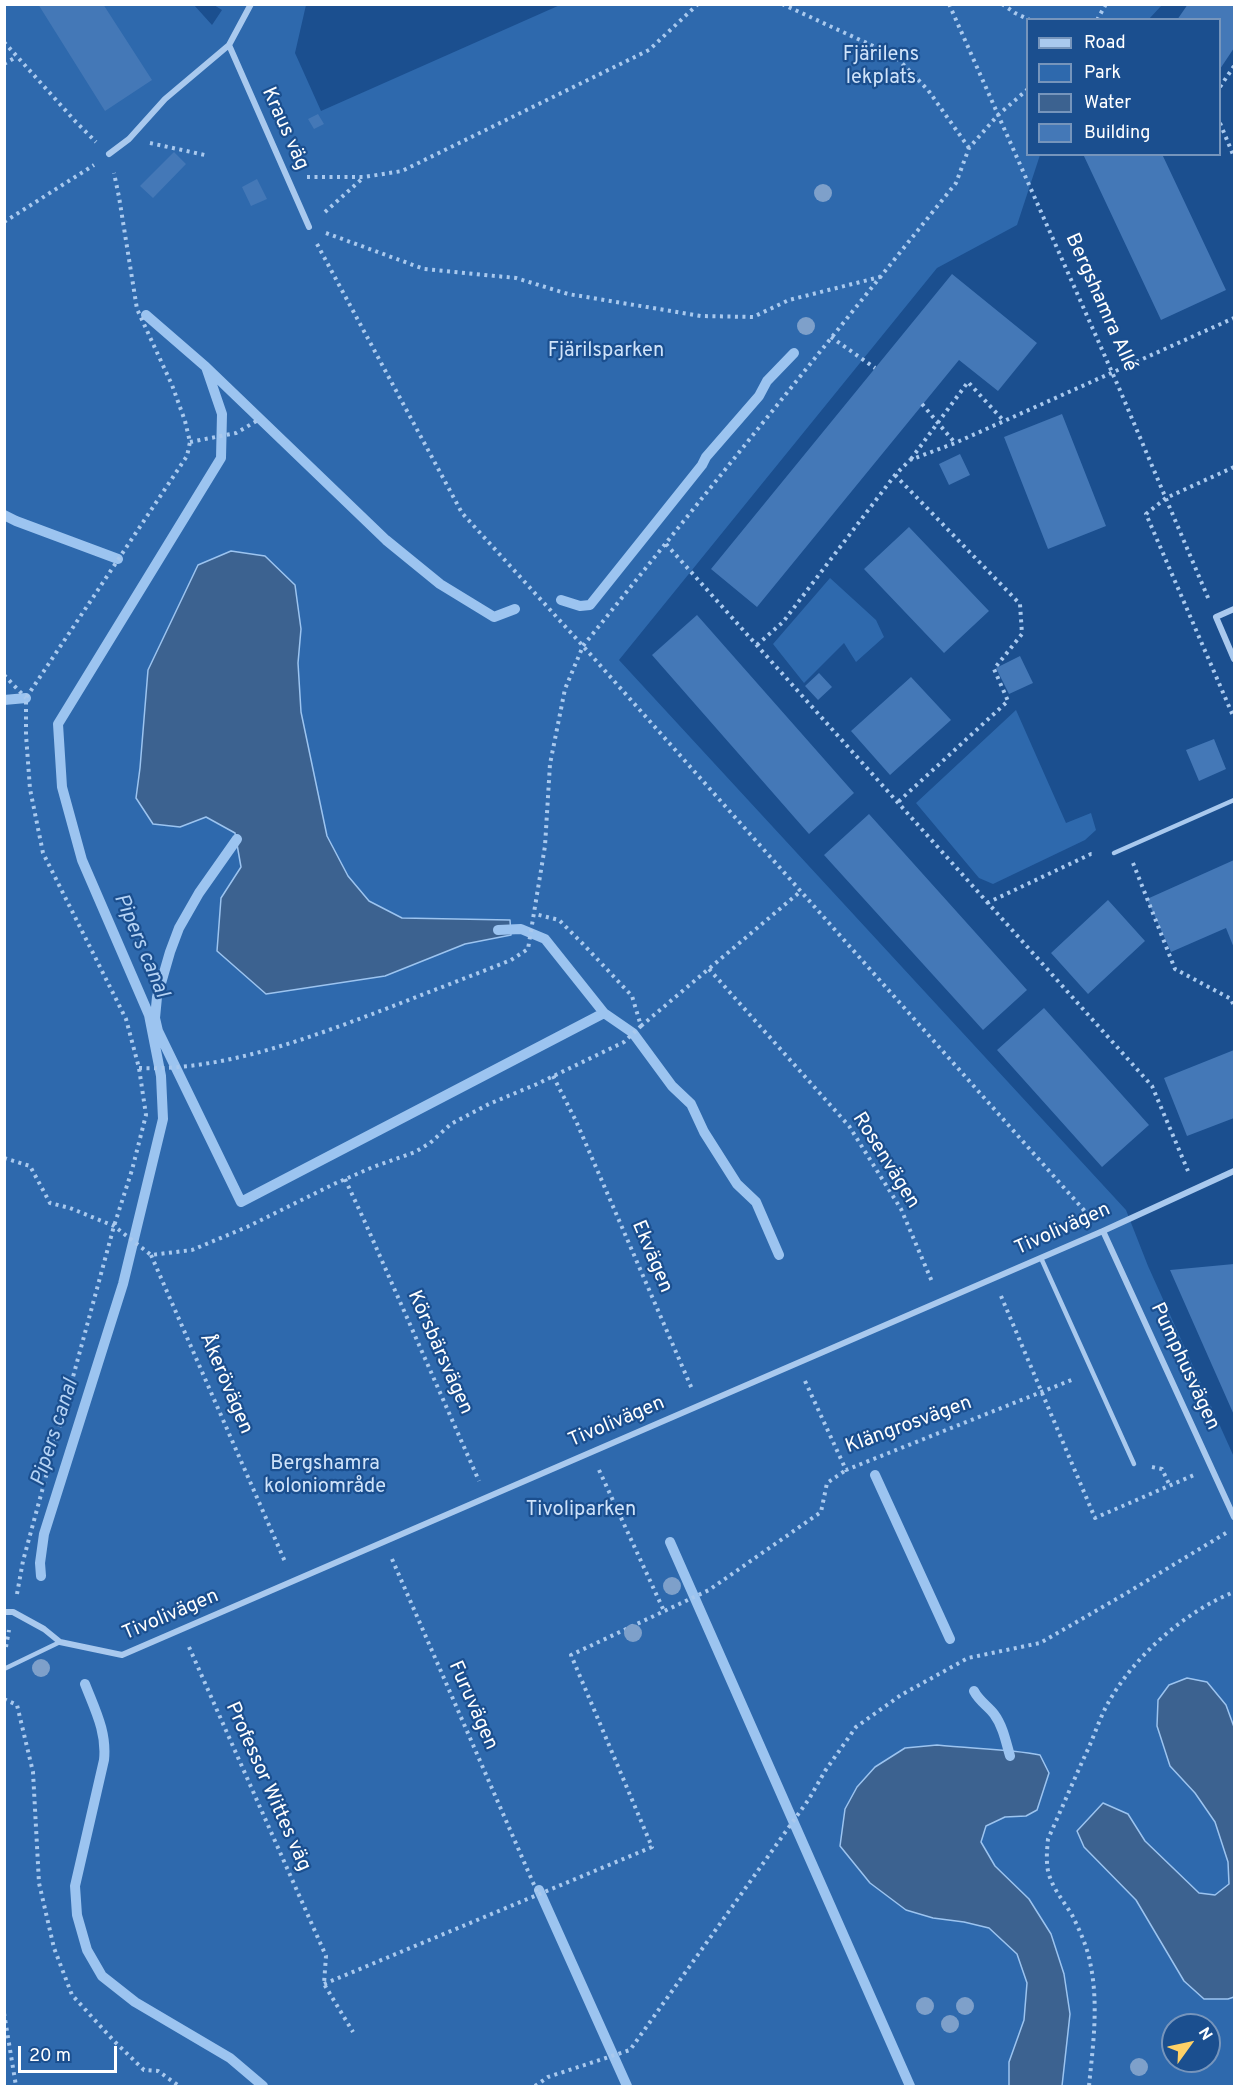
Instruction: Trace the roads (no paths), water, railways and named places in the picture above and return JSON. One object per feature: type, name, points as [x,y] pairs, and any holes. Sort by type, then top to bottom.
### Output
[{"type":"street","points":[[109,154],[129,139],[165,99],[229,45],[251,4]]},
{"type":"street","name":"Kraus väg","points":[[229,45],[309,227]]},
{"type":"street","points":[[1234,609],[1216,617],[1234,659]]},
{"type":"street","name":"Tivolivägen","points":[[4,1612],[13,1612],[44,1629],[60,1642],[122,1655],[941,1302],[1234,1171]]},
{"type":"street","name":"Pumphusvägen","points":[[1103,1231],[1234,1517]]},
{"type":"lane","points":[[1114,854],[1234,800]]},
{"type":"lane","points":[[1041,1258],[1134,1464]]},
{"type":"lane","points":[[4,1669],[60,1642]]},
{"type":"water","points":[[231,551],[265,556],[295,585],[301,629],[298,663],[301,712],[327,836],[348,876],[369,901],[402,918],[510,920],[511,935],[465,944],[385,976],[266,994],[217,951],[221,898],[241,867],[235,833],[206,817],[180,827],[153,824],[136,798],[148,670],[198,565]]},
{"type":"water","points":[[1187,1678],[1207,1682],[1226,1705],[1234,1727],[1234,1997],[1228,1999],[1204,1999],[1184,1981],[1136,1900],[1084,1847],[1077,1831],[1103,1803],[1128,1814],[1145,1841],[1199,1893],[1215,1895],[1229,1884],[1228,1862],[1215,1822],[1195,1793],[1170,1766],[1157,1726],[1158,1700],[1169,1685]]},
{"type":"water","points":[[937,1745],[1040,1755],[1049,1773],[1037,1810],[1026,1816],[1005,1817],[986,1826],[981,1842],[995,1866],[1029,1899],[1051,1934],[1064,1974],[1070,2014],[1062,2086],[1009,2086],[1009,2062],[1024,2020],[1027,1983],[1017,1954],[989,1928],[933,1918],[906,1910],[870,1883],[840,1846],[845,1809],[857,1787],[875,1767],[905,1748]]},
{"type":"waterway","points":[[146,315],[206,367],[386,540],[440,584],[494,617],[515,609]]},
{"type":"waterway","points":[[561,600],[580,606],[590,605],[706,457],[759,396],[767,381],[794,353]]},
{"type":"waterway","name":"Pipers canal","points":[[41,1576],[40,1563],[44,1534],[123,1284],[163,1119],[161,1076],[149,1015],[82,860],[62,787],[58,724],[221,458],[222,414],[206,367]]},
{"type":"waterway","points":[[4,515],[118,559]]},
{"type":"waterway","points":[[4,700],[26,698]]},
{"type":"waterway","points":[[237,839],[199,893],[179,928],[157,997],[155,1018],[158,1031],[241,1202],[604,1013]]},
{"type":"waterway","points":[[498,930],[521,929],[545,939],[604,1013],[633,1033],[672,1086],[691,1104],[704,1132],[737,1184],[756,1202],[779,1255]]},
{"type":"waterway","points":[[875,1475],[950,1639]]},
{"type":"waterway","points":[[670,1542],[910,2086]]},
{"type":"waterway","name":"Pipers canal","points":[[85,1684],[104,1740],[104,1760],[75,1886],[77,1915],[87,1950],[102,1976],[135,2002],[230,2058],[263,2086]]},
{"type":"waterway","points":[[974,1691],[997,1719],[1010,1756]]},
{"type":"waterway","points":[[539,1890],[627,2086]]},
{"type":"park label","name":"Fjärilens lekplats","points":[[881,68]]},
{"type":"park label","name":"Fjärilsparken","points":[[606,352]]},
{"type":"park label","name":"Bergshamra koloniområde","points":[[325,1476]]},
{"type":"park label","name":"Tivoliparken","points":[[581,1511]]}]
